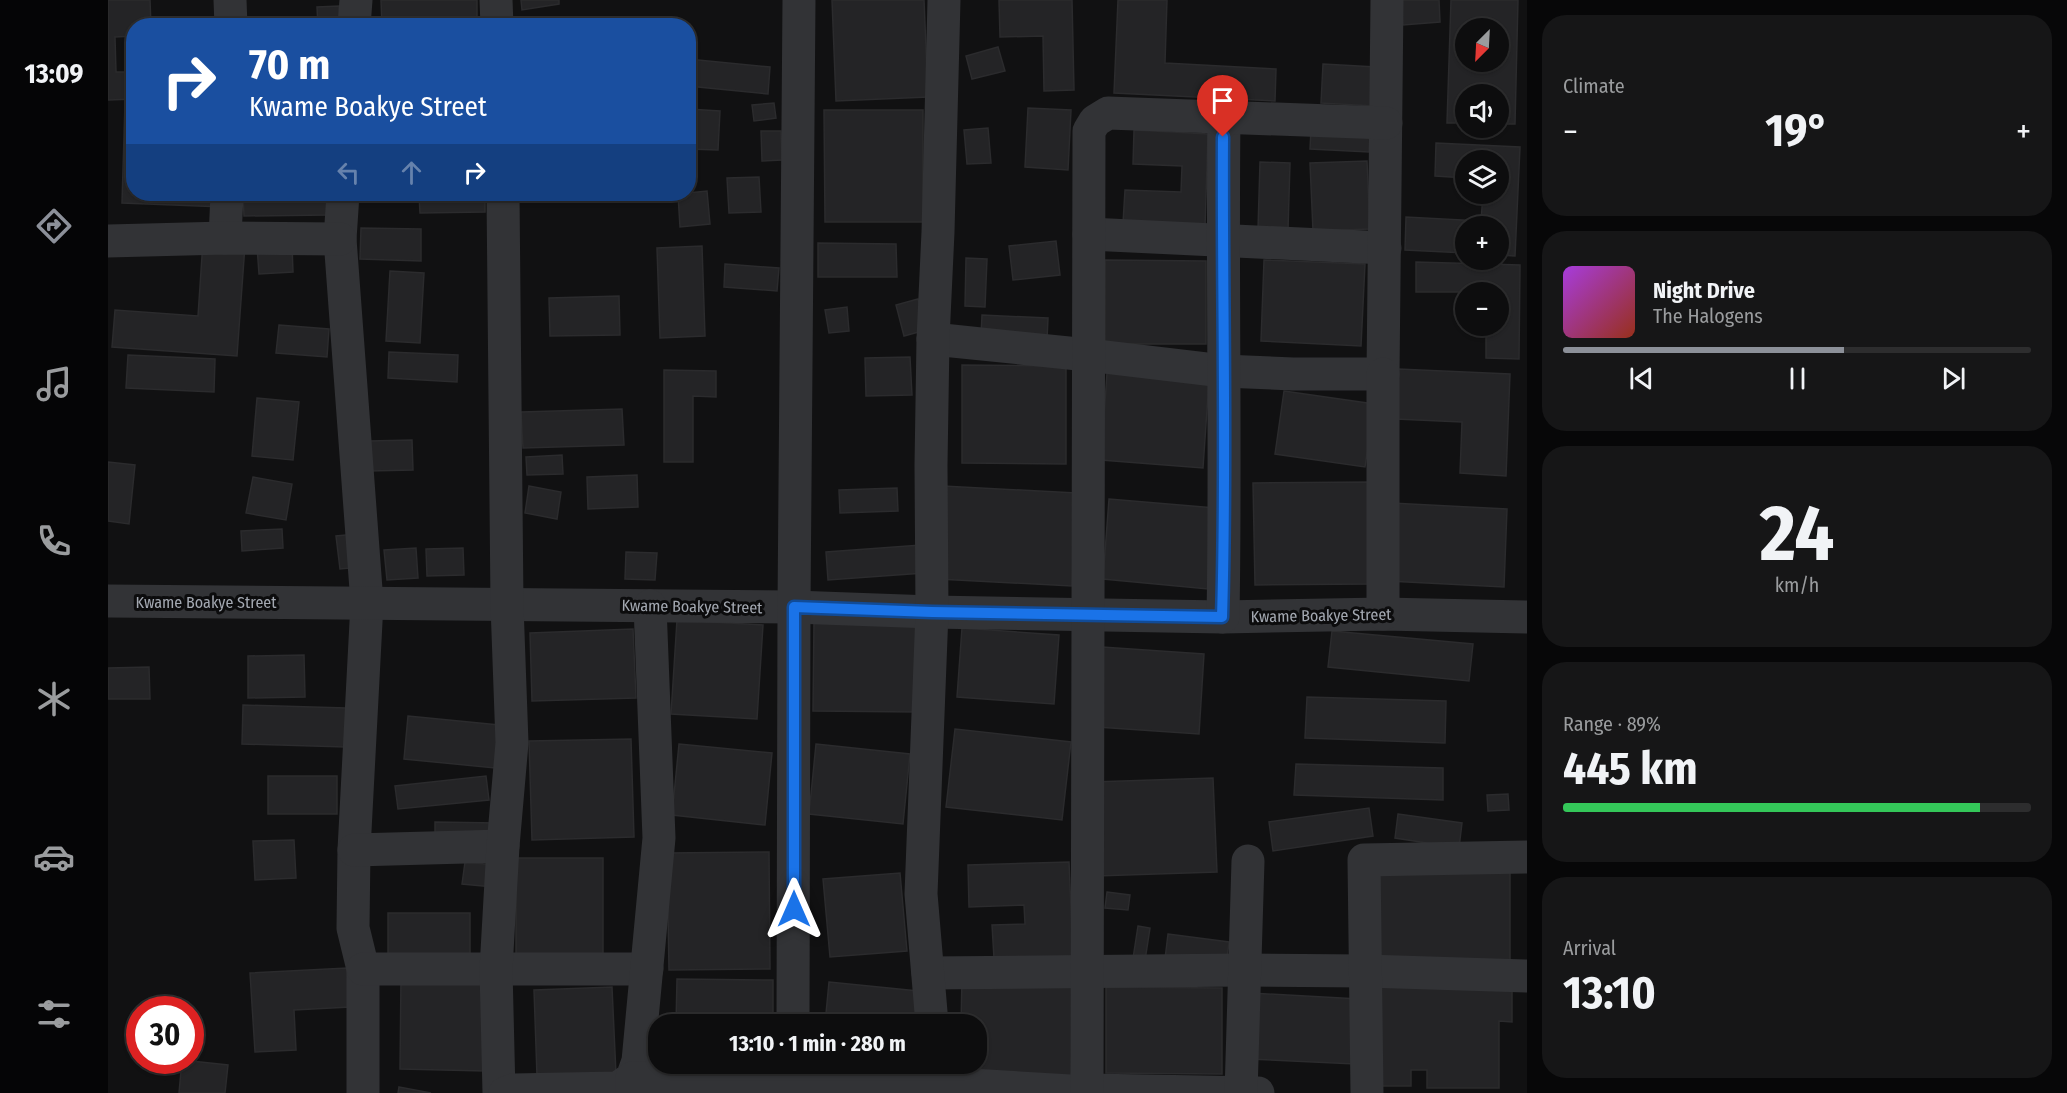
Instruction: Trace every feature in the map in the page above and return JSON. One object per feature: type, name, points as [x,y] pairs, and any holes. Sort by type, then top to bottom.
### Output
[{"type":"street","points":[[230,0],[231,18]]},
{"type":"street","points":[[355,18],[356,0]]},
{"type":"street","points":[[496,0],[497,18]]},
{"type":"street","points":[[794,1014],[794,607],[799,0]]},
{"type":"street","points":[[931,1014],[921,894],[932,612],[933,339],[944,0]]},
{"type":"street","points":[[1383,614],[1387,0]]},
{"type":"street","points":[[1087,1092],[1089,131],[1095,121],[1108,113],[1386,123]]},
{"type":"street","points":[[1222,617],[1226,478],[1223,371],[1224,118]]},
{"type":"street","points":[[225,238],[226,201]]},
{"type":"street","points":[[343,201],[340,239],[368,603],[354,850],[353,928],[363,969],[363,1093]]},
{"type":"street","points":[[499,1093],[496,969],[512,743],[507,605],[504,201]]},
{"type":"street","points":[[1089,234],[1385,248]]},
{"type":"street","points":[[108,241],[225,238],[340,239]]},
{"type":"street","points":[[933,339],[1223,371],[1383,374]]},
{"type":"street","name":"Kwame Boakye Street","points":[[108,601],[794,607],[1222,617],[1383,614],[1527,617]]},
{"type":"street","points":[[632,1085],[638,1061],[659,838],[650,606]]},
{"type":"street","points":[[354,850],[503,846]]},
{"type":"street","points":[[1367,1093],[1364,860],[1527,856]]},
{"type":"street","points":[[1241,1093],[1248,861]]},
{"type":"street","points":[[363,969],[647,969]]},
{"type":"street","points":[[928,974],[1245,970],[1527,976]]},
{"type":"street","points":[[505,1093],[513,1090],[618,1088],[632,1085],[789,1083],[793,1080],[936,1080],[1087,1092],[1089,1090],[1258,1093]]},
{"type":"building","points":[[108,0],[150,0],[151,18],[126,18],[126,36],[115,37],[116,72],[126,72],[126,99],[108,100]]},
{"type":"building","points":[[381,0],[477,0],[477,18],[382,18]]},
{"type":"building","points":[[521,0],[559,0],[559,4],[522,10]]},
{"type":"building","points":[[832,0],[924,0],[928,97],[836,101]]},
{"type":"building","points":[[999,0],[1072,0],[1074,90],[1044,91],[1043,36],[1000,37]]},
{"type":"building","points":[[1118,0],[1167,0],[1165,63],[1276,69],[1275,101],[1114,93]]},
{"type":"building","points":[[1401,0],[1439,0],[1440,22],[1403,25]]},
{"type":"building","points":[[1451,0],[1518,0],[1515,124],[1509,124],[1509,84],[1455,84],[1455,123],[1447,123]]},
{"type":"building","points":[[339,6],[340,18],[318,18],[317,7]]},
{"type":"building","points":[[998,47],[1005,71],[972,79],[966,56]]},
{"type":"building","points":[[696,60],[770,67],[768,94],[696,87]]},
{"type":"building","points":[[1323,64],[1376,67],[1375,106],[1321,103]]},
{"type":"building","points":[[126,103],[126,201],[223,201],[223,207],[122,203]]},
{"type":"building","points":[[774,103],[776,118],[754,121],[752,105]]},
{"type":"building","points":[[1028,108],[1071,110],[1068,170],[1025,167]]},
{"type":"building","points":[[696,110],[720,111],[718,150],[696,149]]},
{"type":"building","points":[[824,110],[923,110],[923,222],[825,222]]},
{"type":"building","points":[[988,128],[991,163],[967,164],[964,130]]},
{"type":"building","points":[[1134,130],[1208,134],[1205,227],[1123,223],[1125,190],[1181,192],[1182,166],[1133,164]]},
{"type":"building","points":[[1311,130],[1370,133],[1369,152],[1310,149]]},
{"type":"building","points":[[761,131],[781,131],[782,160],[762,161]]},
{"type":"building","points":[[1436,143],[1520,147],[1515,256],[1509,256],[1509,216],[1481,216],[1482,204],[1509,204],[1509,150],[1455,150],[1455,177],[1435,176]]},
{"type":"building","points":[[1367,161],[1370,229],[1313,231],[1310,163]]},
{"type":"building","points":[[1260,162],[1290,163],[1288,230],[1258,229]]},
{"type":"building","points":[[759,177],[761,212],[729,213],[727,178]]},
{"type":"building","points":[[707,191],[710,224],[680,227],[678,201],[696,201],[696,192]]},
{"type":"building","points":[[243,201],[327,201],[327,215],[244,216]]},
{"type":"building","points":[[419,201],[485,201],[485,212],[420,213]]},
{"type":"building","points":[[1406,217],[1455,220],[1455,252],[1405,250]]},
{"type":"building","points":[[361,228],[421,229],[421,261],[360,259]]},
{"type":"building","points":[[203,241],[245,245],[237,356],[112,347],[115,310],[198,316]]},
{"type":"building","points":[[1056,241],[1060,275],[1013,280],[1009,246]]},
{"type":"building","points":[[818,243],[896,244],[897,277],[818,277]]},
{"type":"building","points":[[292,245],[293,272],[259,274],[257,246]]},
{"type":"building","points":[[702,246],[705,336],[660,338],[657,248]]},
{"type":"building","points":[[966,258],[987,259],[985,307],[965,306]]},
{"type":"building","points":[[1105,260],[1206,261],[1206,344],[1105,344]]},
{"type":"building","points":[[1264,260],[1365,264],[1361,346],[1261,341]]},
{"type":"building","points":[[1416,262],[1455,263],[1455,270],[1509,270],[1509,265],[1520,265],[1519,359],[1486,358],[1486,336],[1509,336],[1509,282],[1455,282],[1455,292],[1416,292]]},
{"type":"building","points":[[725,264],[779,268],[777,291],[724,287]]},
{"type":"building","points":[[390,271],[424,273],[420,343],[386,341]]},
{"type":"building","points":[[619,296],[620,335],[550,336],[549,298]]},
{"type":"building","points":[[918,299],[926,330],[904,336],[896,305]]},
{"type":"building","points":[[847,307],[849,331],[829,333],[825,310]]},
{"type":"building","points":[[982,315],[1048,318],[1047,340],[981,337]]},
{"type":"building","points":[[279,325],[329,329],[327,357],[276,353]]},
{"type":"building","points":[[389,352],[458,355],[457,382],[388,378]]},
{"type":"building","points":[[128,355],[215,359],[214,392],[126,388]]},
{"type":"building","points":[[910,357],[912,395],[866,396],[865,358]]},
{"type":"building","points":[[962,365],[1066,366],[1066,464],[962,463]]},
{"type":"building","points":[[1398,369],[1510,374],[1506,476],[1460,473],[1462,422],[1396,419]]},
{"type":"building","points":[[664,370],[716,371],[716,397],[693,396],[693,462],[664,462]]},
{"type":"building","points":[[1107,373],[1209,380],[1203,468],[1101,460]]},
{"type":"building","points":[[1284,391],[1374,404],[1365,467],[1275,454]]},
{"type":"building","points":[[257,398],[299,402],[293,460],[252,456]]},
{"type":"building","points":[[622,409],[624,445],[523,448],[521,412]]},
{"type":"building","points":[[412,440],[413,470],[369,471],[369,441]]},
{"type":"building","points":[[562,455],[563,474],[527,475],[526,457]]},
{"type":"building","points":[[108,462],[135,465],[129,524],[108,521]]},
{"type":"building","points":[[637,475],[638,507],[588,509],[587,477]]},
{"type":"building","points":[[253,477],[292,484],[286,520],[246,513]]},
{"type":"building","points":[[1369,482],[1370,584],[1255,585],[1253,483]]},
{"type":"building","points":[[529,486],[561,492],[557,519],[525,513]]},
{"type":"building","points":[[943,486],[1076,493],[1072,586],[938,579]]},
{"type":"building","points":[[897,488],[898,511],[840,513],[839,490]]},
{"type":"building","points":[[1109,499],[1215,508],[1208,589],[1103,579]]},
{"type":"building","points":[[1391,503],[1507,509],[1504,587],[1388,581]]},
{"type":"building","points":[[282,529],[283,548],[242,551],[241,531]]},
{"type":"building","points":[[356,534],[360,567],[340,569],[336,536]]},
{"type":"building","points":[[921,545],[924,573],[828,580],[826,552]]},
{"type":"building","points":[[416,548],[418,578],[387,580],[384,550]]},
{"type":"building","points":[[463,548],[464,575],[427,576],[426,549]]},
{"type":"building","points":[[626,552],[657,553],[655,580],[625,579]]},
{"type":"building","points":[[677,620],[763,625],[757,719],[671,714]]},
{"type":"building","points":[[814,620],[919,621],[918,712],[813,711]]},
{"type":"building","points":[[962,628],[1059,635],[1054,704],[957,697]]},
{"type":"building","points":[[633,629],[636,698],[532,701],[530,633]]},
{"type":"building","points":[[1332,631],[1473,644],[1469,681],[1328,667]]},
{"type":"building","points":[[1102,647],[1204,654],[1199,734],[1097,727]]},
{"type":"building","points":[[304,655],[305,697],[248,698],[248,656]]},
{"type":"building","points":[[149,667],[150,699],[108,699],[108,668]]},
{"type":"building","points":[[1307,697],[1446,701],[1445,743],[1305,738]]},
{"type":"building","points":[[243,705],[346,708],[345,747],[242,744]]},
{"type":"building","points":[[408,716],[499,725],[495,768],[404,759]]},
{"type":"building","points":[[955,729],[1071,742],[1062,820],[946,807]]},
{"type":"building","points":[[631,739],[634,837],[532,840],[529,741]]},
{"type":"building","points":[[679,744],[772,753],[765,825],[672,815]]},
{"type":"building","points":[[816,744],[910,754],[903,824],[809,814]]},
{"type":"building","points":[[1296,764],[1443,768],[1443,800],[1294,795]]},
{"type":"building","points":[[268,776],[337,776],[337,814],[268,814]]},
{"type":"building","points":[[486,776],[489,800],[398,809],[395,786]]},
{"type":"building","points":[[1213,778],[1217,872],[1096,876],[1092,782]]},
{"type":"building","points":[[1508,794],[1509,810],[1488,811],[1487,795]]},
{"type":"building","points":[[1369,808],[1373,836],[1273,851],[1269,822]]},
{"type":"building","points":[[1398,814],[1462,823],[1459,848],[1395,838]]},
{"type":"building","points":[[435,822],[497,823],[498,840],[435,840]]},
{"type":"building","points":[[294,840],[296,878],[255,880],[253,841]]},
{"type":"building","points":[[769,852],[770,969],[669,970],[667,853]]},
{"type":"building","points":[[516,858],[603,858],[603,960],[516,959]]},
{"type":"building","points":[[465,862],[495,865],[493,887],[462,884]]},
{"type":"building","points":[[1069,862],[1073,956],[994,958],[992,925],[1025,924],[1024,905],[969,907],[968,865]]},
{"type":"building","points":[[1378,867],[1510,868],[1510,961],[1378,960]]},
{"type":"building","points":[[900,873],[907,951],[830,957],[823,879]]},
{"type":"building","points":[[1107,892],[1130,895],[1128,910],[1105,908]]},
{"type":"building","points":[[388,913],[470,913],[470,957],[388,956]]},
{"type":"building","points":[[1138,926],[1150,928],[1144,967],[1132,965]]},
{"type":"building","points":[[1168,934],[1229,942],[1226,967],[1165,959]]},
{"type":"building","points":[[347,968],[350,1007],[294,1010],[296,1050],[255,1052],[250,973]]},
{"type":"building","points":[[401,978],[486,980],[485,1071],[400,1069]]},
{"type":"building","points":[[677,979],[773,980],[773,1014],[676,1014]]},
{"type":"building","points":[[962,979],[1073,982],[1071,1087],[959,1084],[960,1074],[987,1074],[987,1014],[961,1014]]},
{"type":"building","points":[[1371,980],[1512,981],[1512,1022],[1499,1021],[1499,1088],[1427,1088],[1427,1070],[1411,1070],[1411,1086],[1370,1086]]},
{"type":"building","points":[[829,982],[918,991],[916,1014],[826,1014]]},
{"type":"building","points":[[612,987],[616,1074],[537,1076],[534,990]]},
{"type":"building","points":[[1106,987],[1222,988],[1222,1074],[1106,1073]]},
{"type":"building","points":[[1251,993],[1359,999],[1355,1064],[1248,1059]]},
{"type":"building","points":[[204,1062],[228,1065],[225,1093],[179,1093],[181,1074],[204,1074]]},
{"type":"building","points":[[399,1087],[431,1093],[398,1093]]},
{"type":"route","points":[[794,909],[794,607],[1222,617],[1226,478],[1223,371],[1223,137]]}]
